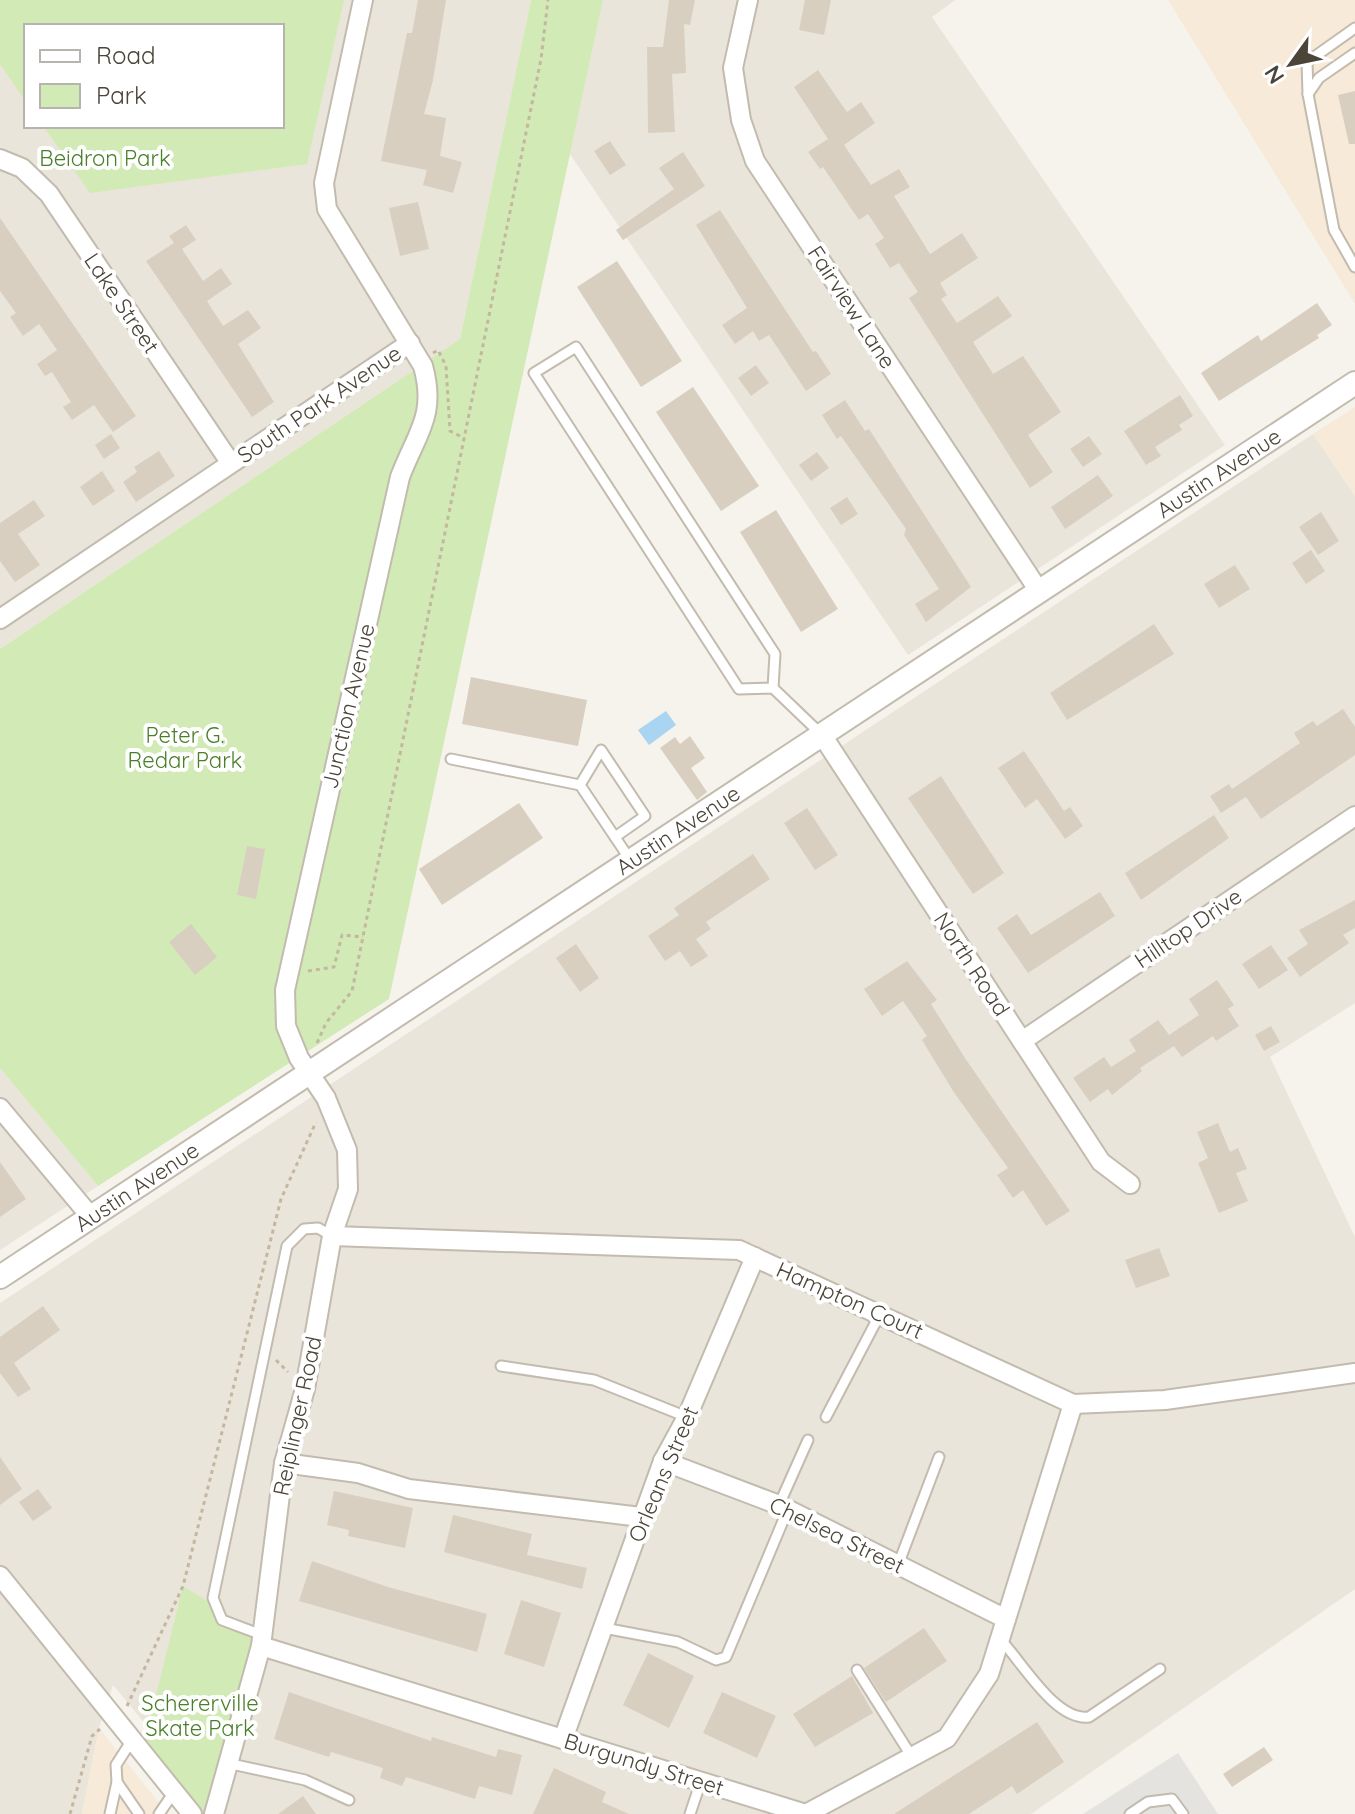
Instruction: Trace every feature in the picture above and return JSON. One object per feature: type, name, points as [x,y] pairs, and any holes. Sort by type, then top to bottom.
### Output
[{"type":"street","name":"South Park Avenue","points":[[0,619],[410,343],[327,209],[324,183],[363,0]]},
{"type":"street","name":"Fairview Lane","points":[[748,0],[733,68],[741,120],[755,161],[1039,591]]},
{"type":"street","name":"Lake Street","points":[[0,159],[22,168],[49,194],[230,462]]},
{"type":"street","name":"Junction Avenue","points":[[304,1065],[286,1026],[287,977],[400,477],[428,414],[429,388],[423,366],[410,343]]},
{"type":"street","name":"Austin Avenue","points":[[0,1277],[91,1217],[304,1065],[631,861],[1355,383]]},
{"type":"street","name":"North Road","points":[[822,735],[1101,1162],[1130,1184]]},
{"type":"street","name":"Hilltop Drive","points":[[1022,1041],[1355,816]]},
{"type":"street","name":"Reiplinger Road","points":[[214,1814],[262,1641],[284,1463],[305,1389],[332,1236],[348,1189],[347,1150],[326,1098],[304,1065]]},
{"type":"street","points":[[0,1108],[91,1217]]},
{"type":"street","name":"Hampton Court","points":[[332,1236],[739,1250],[1073,1404],[1165,1400],[1355,1373]]},
{"type":"street","name":"Orleans Street","points":[[563,1739],[663,1461],[687,1417],[755,1257]]},
{"type":"street","name":"Burgundy Street","points":[[262,1641],[806,1814],[947,1738],[989,1674],[1073,1404]]},
{"type":"street","name":"Chelsea Street","points":[[663,1461],[784,1507],[1006,1619]]},
{"type":"street","points":[[284,1463],[358,1473],[409,1489],[641,1517]]},
{"type":"street","points":[[0,1576],[192,1814]]},
{"type":"lane","points":[[1355,28],[1307,62],[1304,73],[1334,230],[1355,267]]},
{"type":"lane","points":[[1308,94],[1319,78],[1355,53]]},
{"type":"lane","points":[[773,688],[775,654],[576,347],[534,373],[739,689],[773,688],[822,735]]},
{"type":"lane","points":[[580,785],[601,750],[645,816],[615,837]]},
{"type":"lane","points":[[451,759],[580,785],[631,861]]},
{"type":"lane","points":[[262,1641],[222,1620],[213,1598],[287,1246],[304,1229],[318,1228],[332,1236]]},
{"type":"lane","points":[[826,1417],[880,1314]]},
{"type":"lane","points":[[501,1366],[594,1380],[687,1417]]},
{"type":"lane","points":[[604,1628],[678,1642],[716,1660],[726,1657],[808,1440]]},
{"type":"lane","points":[[898,1565],[939,1457]]},
{"type":"lane","points":[[1000,1639],[1052,1703],[1079,1718],[1089,1717],[1160,1669]]},
{"type":"lane","points":[[857,1670],[912,1757]]},
{"type":"lane","points":[[110,1814],[117,1782],[116,1765],[132,1740]]},
{"type":"lane","points":[[227,1763],[305,1780],[349,1800]]},
{"type":"lane","points":[[690,1814],[701,1781]]},
{"type":"lane","points":[[117,1782],[139,1814]]},
{"type":"lane","points":[[159,1814],[174,1792]]},
{"type":"lane","points":[[1130,1814],[1148,1802],[1172,1799],[1183,1814]]},
{"type":"path","points":[[304,1065],[316,1048],[326,1023],[352,991],[541,59],[548,0]]},
{"type":"path","points":[[287,977],[334,967],[342,935],[363,937]]},
{"type":"path","points":[[70,1814],[92,1736],[125,1709],[183,1586],[281,1199],[315,1129],[313,1112]]},
{"type":"shaded area","points":[[0,0],[531,0],[460,339],[0,649]]},
{"type":"shaded area","points":[[603,0],[955,0],[932,17],[1225,445],[908,655],[570,154]]},
{"type":"shaded area","points":[[1168,0],[1355,0],[1355,304]]},
{"type":"shaded area","points":[[1355,407],[1355,496],[1313,434]]},
{"type":"shaded area","points":[[1313,434],[1355,496],[1355,1003],[1270,1057],[1355,1237],[1355,1589],[1031,1814],[220,1814],[113,1685],[99,1728],[82,1814],[0,1814],[0,1303]]},
{"type":"shaded area","points":[[0,1068],[98,1186],[0,1250]]},
{"type":"shaded area","points":[[99,1728],[168,1814],[82,1814]]},
{"type":"shaded area","points":[[1178,1753],[1218,1814],[1083,1814]]},
{"type":"green space","name":"Beidron Park","points":[[0,0],[344,0],[307,164],[90,193],[44,128],[284,128],[284,24],[24,24],[24,99],[0,64]]},
{"type":"green space","name":"Peter G. Redar Park","points":[[531,0],[603,0],[389,999],[98,1186],[0,1068],[0,649],[460,339]]},
{"type":"green space","name":"Schererville Skate Park","points":[[183,1586],[263,1636],[217,1814],[192,1814],[142,1752]]},
{"type":"water","points":[[666,711],[676,725],[649,745],[638,730]]},
{"type":"building","points":[[418,0],[446,0],[424,114],[446,118],[440,156],[462,162],[453,193],[423,185],[427,170],[381,161],[407,33],[412,33]]},
{"type":"building","points":[[669,0],[695,0],[690,25],[684,24],[686,73],[672,74],[675,132],[648,133],[647,47],[663,47]]},
{"type":"building","points":[[805,0],[831,0],[824,35],[799,30]]},
{"type":"building","points":[[818,70],[847,112],[861,102],[875,123],[844,145],[871,185],[899,169],[910,187],[894,196],[930,254],[962,233],[978,258],[940,283],[947,295],[941,299],[957,323],[998,296],[1012,316],[973,342],[993,374],[1023,356],[1061,412],[1028,435],[1053,472],[1030,488],[909,298],[918,292],[899,263],[890,268],[875,244],[884,238],[868,214],[859,220],[823,167],[820,169],[808,152],[828,139],[794,87]]},
{"type":"building","points":[[1355,91],[1355,144],[1349,144],[1338,95]]},
{"type":"building","points":[[610,141],[626,165],[610,175],[594,151]]},
{"type":"building","points":[[683,152],[705,186],[623,240],[616,230],[674,189],[659,168]]},
{"type":"building","points":[[418,202],[429,249],[400,256],[389,208]]},
{"type":"building","points":[[720,210],[813,352],[816,351],[831,374],[806,391],[769,335],[759,341],[753,331],[735,344],[722,325],[747,308],[696,225]]},
{"type":"building","points":[[0,218],[136,416],[113,432],[94,405],[72,420],[63,407],[71,402],[52,372],[45,376],[37,364],[57,350],[39,324],[23,336],[10,317],[16,313],[0,291]]},
{"type":"building","points":[[186,225],[196,240],[182,249],[203,281],[221,268],[232,284],[207,301],[223,326],[248,310],[261,328],[238,344],[274,402],[252,417],[146,261],[174,243],[169,236]]},
{"type":"building","points":[[617,261],[682,361],[641,387],[577,287]]},
{"type":"building","points":[[1317,303],[1332,325],[1317,335],[1319,338],[1219,401],[1201,373],[1258,335],[1261,341]]},
{"type":"building","points":[[756,365],[769,383],[751,396],[738,378]]},
{"type":"building","points":[[693,387],[759,486],[721,511],[656,412]]},
{"type":"building","points":[[1180,395],[1193,416],[1179,425],[1182,430],[1155,447],[1161,456],[1146,465],[1124,431]]},
{"type":"building","points":[[845,400],[865,431],[869,429],[971,587],[926,622],[915,604],[939,589],[904,535],[906,529],[841,436],[837,439],[822,415]]},
{"type":"building","points":[[111,434],[120,448],[104,459],[95,445]]},
{"type":"building","points":[[1089,436],[1102,454],[1083,467],[1070,449]]},
{"type":"building","points":[[159,451],[175,476],[136,502],[123,482],[137,472],[134,467]]},
{"type":"building","points":[[817,452],[829,468],[811,481],[799,465]]},
{"type":"building","points":[[102,471],[115,491],[93,506],[80,487]]},
{"type":"building","points":[[1098,475],[1113,496],[1065,529],[1051,507]]},
{"type":"building","points":[[847,497],[858,514],[841,525],[830,508]]},
{"type":"building","points":[[34,500],[45,516],[18,534],[40,565],[15,582],[0,561],[0,523]]},
{"type":"building","points":[[776,510],[838,609],[801,632],[740,532]]},
{"type":"building","points":[[1321,512],[1339,541],[1318,555],[1299,527]]},
{"type":"building","points":[[1311,550],[1325,571],[1306,584],[1292,563]]},
{"type":"building","points":[[1235,565],[1250,589],[1219,608],[1204,584]]},
{"type":"building","points":[[1154,624],[1174,654],[1067,720],[1050,693]]},
{"type":"building","points":[[471,677],[587,700],[578,746],[462,724]]},
{"type":"building","points":[[1343,709],[1355,727],[1355,755],[1261,819],[1246,797],[1221,813],[1210,796],[1229,784],[1232,789],[1300,743],[1294,733],[1313,721],[1317,726]]},
{"type":"building","points":[[690,736],[705,758],[691,768],[707,792],[697,800],[660,748],[675,737],[680,744]]},
{"type":"building","points":[[1024,751],[1064,811],[1070,807],[1083,826],[1065,839],[1037,799],[1025,808],[998,768]]},
{"type":"building","points":[[941,776],[1004,873],[973,894],[908,798]]},
{"type":"building","points":[[519,803],[543,838],[442,905],[419,869]]},
{"type":"building","points":[[807,808],[838,855],[815,870],[784,823]]},
{"type":"building","points":[[1214,815],[1229,838],[1141,900],[1125,873]]},
{"type":"building","points":[[247,846],[265,849],[256,899],[237,895]]},
{"type":"building","points":[[753,854],[770,879],[706,922],[711,929],[696,939],[708,956],[691,967],[680,951],[665,961],[648,936],[679,915],[674,908]]},
{"type":"building","points":[[1100,892],[1115,916],[1028,973],[997,928],[1017,914],[1031,935]]},
{"type":"building","points":[[1355,900],[1355,928],[1343,935],[1349,943],[1300,977],[1287,958],[1308,944],[1299,930]]},
{"type":"building","points":[[191,924],[217,957],[195,975],[169,942]]},
{"type":"building","points":[[576,944],[599,978],[580,992],[556,958]]},
{"type":"building","points":[[1271,945],[1288,970],[1259,989],[1242,964]]},
{"type":"building","points":[[907,961],[937,1000],[931,1004],[965,1058],[1070,1211],[1046,1226],[1023,1190],[1013,1198],[997,1175],[1008,1168],[953,1091],[922,1040],[927,1036],[903,1001],[882,1016],[864,989]]},
{"type":"building","points":[[1217,980],[1234,1005],[1228,1009],[1239,1026],[1216,1041],[1213,1036],[1182,1057],[1174,1046],[1140,1068],[1142,1071],[1112,1095],[1108,1089],[1090,1102],[1073,1078],[1104,1057],[1111,1067],[1136,1051],[1129,1040],[1158,1020],[1169,1035],[1199,1015],[1189,999]]},
{"type":"building","points":[[1271,1026],[1280,1042],[1264,1051],[1255,1035]]},
{"type":"building","points":[[1218,1123],[1230,1152],[1238,1148],[1247,1169],[1236,1173],[1248,1201],[1219,1213],[1198,1163],[1208,1158],[1197,1132]]},
{"type":"building","points":[[0,1162],[26,1199],[0,1217]]},
{"type":"building","points":[[1159,1248],[1170,1276],[1136,1288],[1125,1260]]},
{"type":"building","points":[[43,1306],[60,1330],[14,1363],[31,1389],[18,1397],[0,1373],[0,1337]]},
{"type":"building","points":[[0,1457],[22,1489],[0,1505]]},
{"type":"building","points":[[38,1489],[52,1508],[33,1521],[19,1502]]},
{"type":"building","points":[[334,1491],[413,1508],[405,1548],[348,1536],[349,1530],[327,1525]]},
{"type":"building","points":[[453,1515],[532,1534],[527,1555],[587,1568],[582,1589],[444,1552]]},
{"type":"building","points":[[312,1561],[388,1587],[487,1614],[477,1652],[299,1601]]},
{"type":"building","points":[[521,1600],[561,1613],[544,1667],[504,1654]]},
{"type":"building","points":[[924,1628],[947,1661],[886,1702],[864,1668]]},
{"type":"building","points":[[648,1653],[694,1676],[669,1728],[623,1705]]},
{"type":"building","points":[[852,1676],[873,1713],[815,1747],[793,1714]]},
{"type":"building","points":[[289,1692],[431,1741],[432,1737],[496,1757],[498,1749],[522,1755],[512,1795],[479,1786],[475,1799],[406,1777],[402,1786],[380,1778],[383,1768],[331,1752],[329,1757],[274,1739]]},
{"type":"building","points":[[722,1692],[776,1716],[757,1758],[703,1733]]},
{"type":"building","points":[[1037,1722],[1064,1762],[1017,1794],[1012,1786],[969,1814],[894,1814]]},
{"type":"building","points":[[1264,1747],[1273,1760],[1232,1787],[1223,1774]]},
{"type":"building","points":[[554,1768],[606,1792],[602,1802],[629,1814],[533,1814]]},
{"type":"building","points":[[303,1796],[316,1814],[278,1814]]}]
